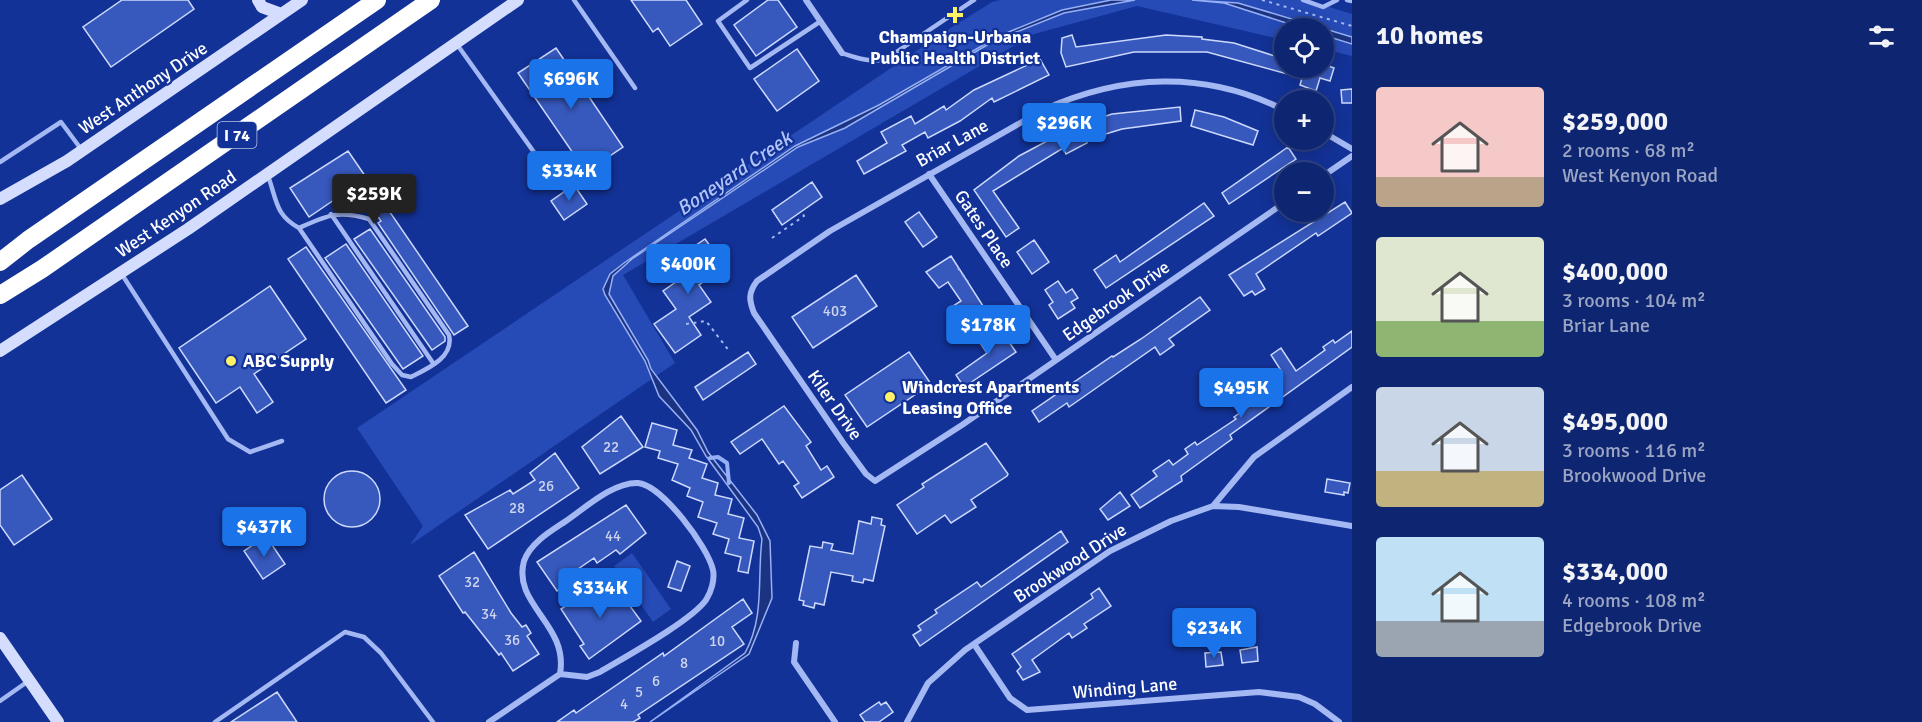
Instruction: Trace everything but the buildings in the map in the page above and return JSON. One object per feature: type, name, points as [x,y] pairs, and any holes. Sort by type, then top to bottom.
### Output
[{"type":"highway","name":"I 74","points":[[0,262],[28,240],[377,0]]},
{"type":"highway","name":"I 74","points":[[0,295],[42,269],[432,0]]},
{"type":"highway","points":[[0,253],[28,240]]},
{"type":"highway","points":[[0,308],[42,269]]},
{"type":"street","points":[[258,0],[262,7],[281,14]]},
{"type":"street","points":[[278,0],[281,14]]},
{"type":"street","name":"West Anthony Drive","points":[[0,199],[82,151],[302,0]]},
{"type":"street","name":"West Kenyon Road","points":[[0,351],[121,273],[518,0]]},
{"type":"street","points":[[806,0],[842,53]]},
{"type":"street","name":"Briar Lane","points":[[775,344],[754,314],[750,301],[751,291],[757,281],[830,231],[1043,110],[1092,90],[1159,81],[1205,83],[1251,96],[1274,106]]},
{"type":"street","points":[[1334,138],[1352,149]]},
{"type":"street","points":[[1334,168],[1352,156]]},
{"type":"street","name":"Gates Place","points":[[929,174],[1056,360]]},
{"type":"street","name":"Edgebrook Drive","points":[[873,481],[909,461],[1274,210]]},
{"type":"street","name":"Kiler Drive","points":[[775,344],[849,452],[873,481]]},
{"type":"street","points":[[1213,506],[1254,457],[1352,387]]},
{"type":"street","points":[[489,722],[560,674],[587,677],[600,672],[699,608],[711,591],[713,570],[707,556],[666,500],[645,485],[622,486],[596,501],[544,536],[525,560],[522,571],[526,592],[560,645],[560,674]]},
{"type":"street","points":[[1213,506],[1239,507],[1352,526]]},
{"type":"street","name":"Brookwood Drive","points":[[908,722],[928,683],[942,668],[974,644],[1110,551],[1171,521],[1213,506]]},
{"type":"street","points":[[0,638],[58,722]]},
{"type":"street","points":[[796,643],[794,662],[835,722]]},
{"type":"street","name":"Winding Lane","points":[[974,644],[1010,698],[1027,710],[1259,692],[1299,697],[1315,704],[1339,722]]},
{"type":"lane","points":[[574,0],[635,88]]},
{"type":"lane","points":[[747,0],[718,21],[750,68],[821,21]]},
{"type":"lane","points":[[842,53],[870,61],[886,59],[974,0]]},
{"type":"lane","points":[[1303,0],[1323,7],[1337,0]]},
{"type":"lane","points":[[1347,0],[1352,1]]},
{"type":"lane","points":[[456,43],[556,183]]},
{"type":"lane","points":[[0,162],[61,122],[82,151]]},
{"type":"lane","points":[[267,174],[279,212],[286,221],[299,228],[392,364],[402,375],[411,377],[448,353],[451,345],[449,335],[369,219],[348,213],[331,214],[299,228]]},
{"type":"lane","points":[[331,214],[433,363]]},
{"type":"lane","points":[[121,273],[228,439],[250,452],[282,441]]},
{"type":"lane","points":[[214,722],[345,632],[364,637],[381,654],[433,722]]},
{"type":"lane","points":[[0,701],[30,681]]},
{"type":"path","points":[[1262,0],[1352,26]]},
{"type":"path","points":[[772,238],[804,216],[802,212]]},
{"type":"path","points":[[958,268],[968,282]]},
{"type":"path","points":[[686,324],[698,320],[705,321],[730,352]]},
{"type":"shaded area","points":[[1000,0],[1307,0],[1352,14],[1352,56],[1334,52],[1334,18],[1274,18],[1274,38],[1137,6],[1034,34],[623,275],[675,363],[410,545],[423,526],[357,428],[992,2]]},
{"type":"shaded area","points":[[1111,0],[1135,0],[1064,13],[994,41],[845,128],[798,147],[632,259],[613,276],[609,294],[651,369],[697,430],[708,452],[757,515],[770,541],[772,598],[749,654],[650,722],[745,653],[758,611],[762,539],[758,527],[706,456],[691,430],[659,396],[645,361],[605,295],[603,289],[610,274],[795,146],[879,105],[999,36],[1062,10]]},
{"type":"shaded area","points":[[1192,0],[1238,3],[1288,18],[1274,19],[1224,3]]},
{"type":"shaded area","points":[[1334,31],[1352,37],[1352,44],[1334,38]]},
{"type":"shaded area","points":[[632,553],[671,609],[653,622],[614,566]]},
{"type":"waterway","name":"Boneyard Creek","points":[[710,458],[718,457],[727,463],[729,483]]},
{"type":"place","name":"Champaign-Urbana Public Health District","points":[[955,15]]},
{"type":"place","name":"ABC Supply","points":[[231,361]]},
{"type":"place","name":"Windcrest Apartments Leasing Office","points":[[890,397]]}]
